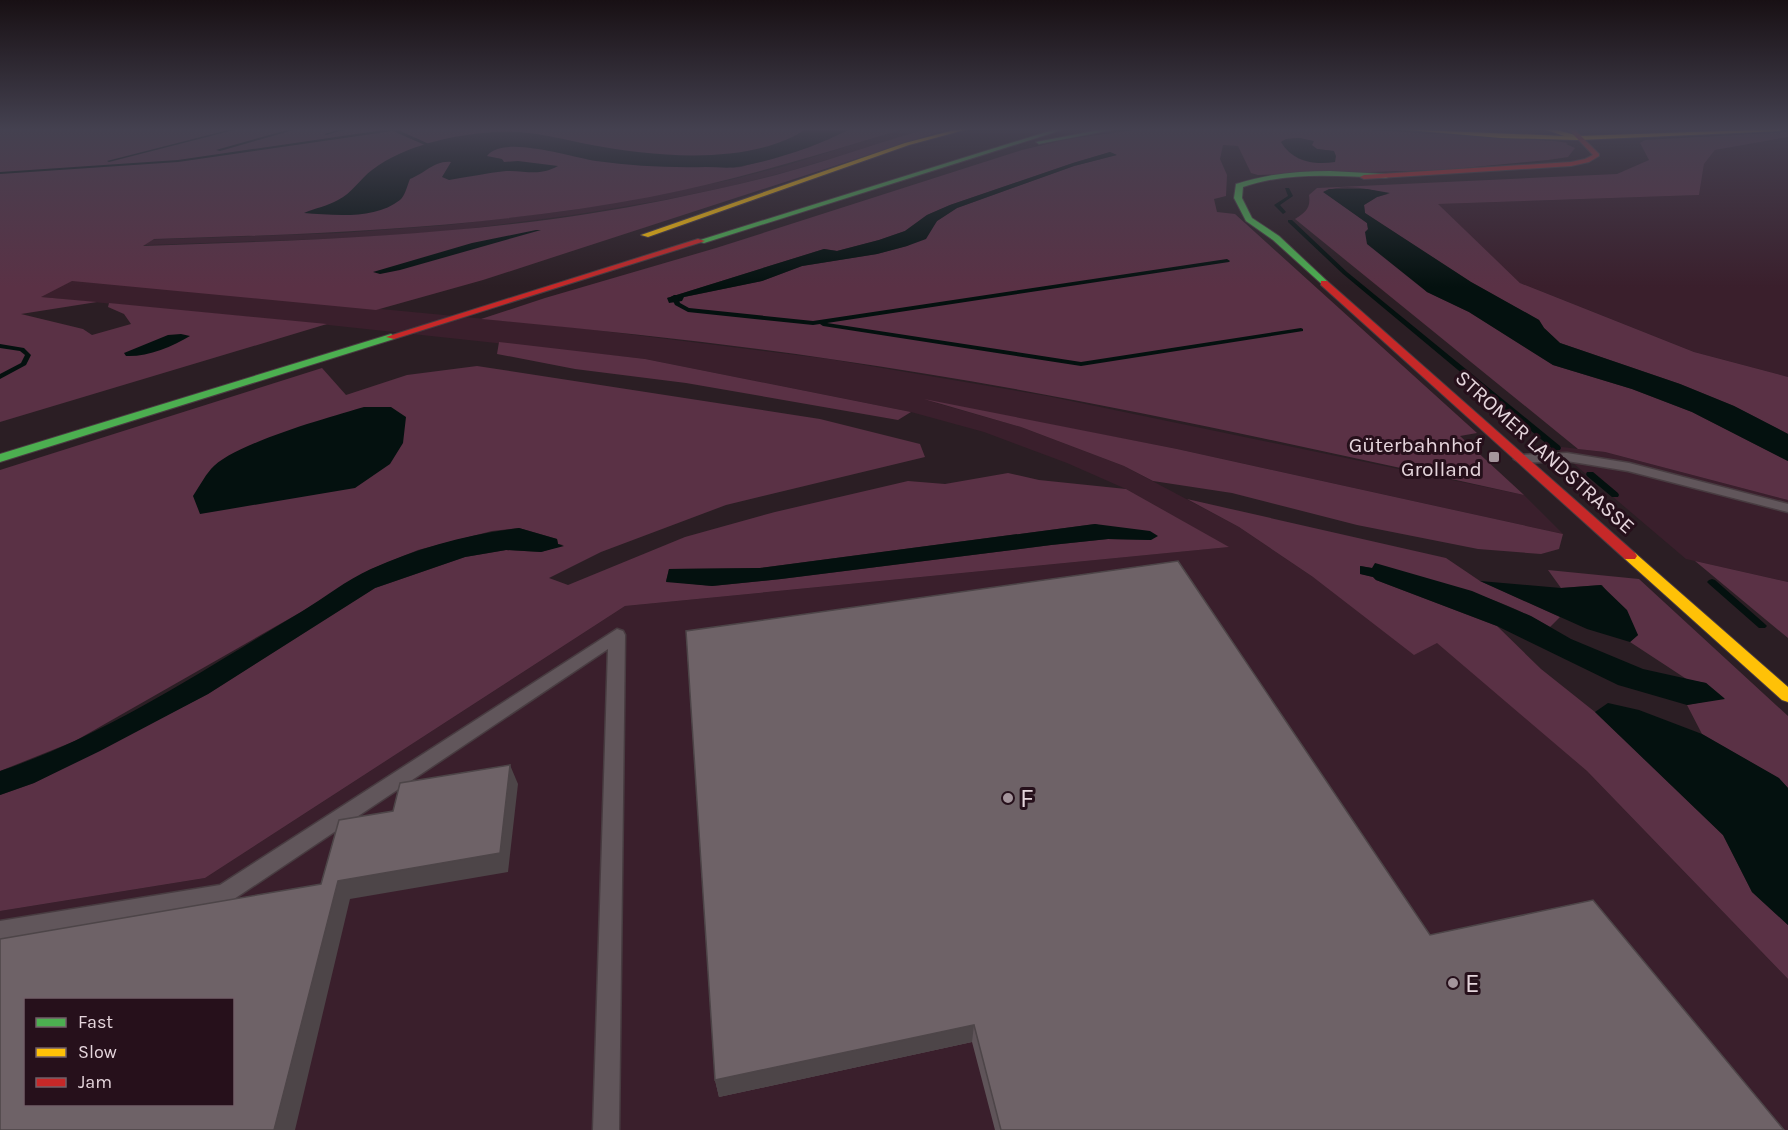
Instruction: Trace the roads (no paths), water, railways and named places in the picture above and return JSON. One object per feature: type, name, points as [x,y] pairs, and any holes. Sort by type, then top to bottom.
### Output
[{"type":"main road","points":[[801,182],[637,242],[846,182]]},
{"type":"main road","points":[[0,458],[892,182]]},
{"type":"main road","name":"STROMER LANDSTRASSE","points":[[1249,182],[1250,192],[1276,238],[1788,696]]},
{"type":"main road","name":"STROMER LANDSTRASSE","points":[[1261,193],[1280,184],[1299,182]]},
{"type":"lane","points":[[1521,459],[1567,457],[1619,465],[1788,508]]},
{"type":"lane","points":[[0,931],[224,894],[617,635],[606,1130]]},
{"type":"waterway","points":[[1283,212],[1277,205],[1291,196],[1287,189]]},
{"type":"waterway","points":[[1290,221],[1345,273],[1557,448]]},
{"type":"waterway","points":[[680,296],[674,297],[677,304],[688,310],[813,323],[1227,261]]},
{"type":"waterway","points":[[823,324],[1081,364],[1301,330]]},
{"type":"waterway","points":[[0,346],[22,349],[28,355],[24,364],[0,377]]},
{"type":"waterway","points":[[1590,474],[1615,495]]},
{"type":"waterway","points":[[1712,582],[1762,626]]},
{"type":"place","name":"Güterbahnhof Grolland","points":[[1494,457]]},
{"type":"place","name":"F","points":[[1008,798]]},
{"type":"place","name":"E","points":[[1453,983]]}]
